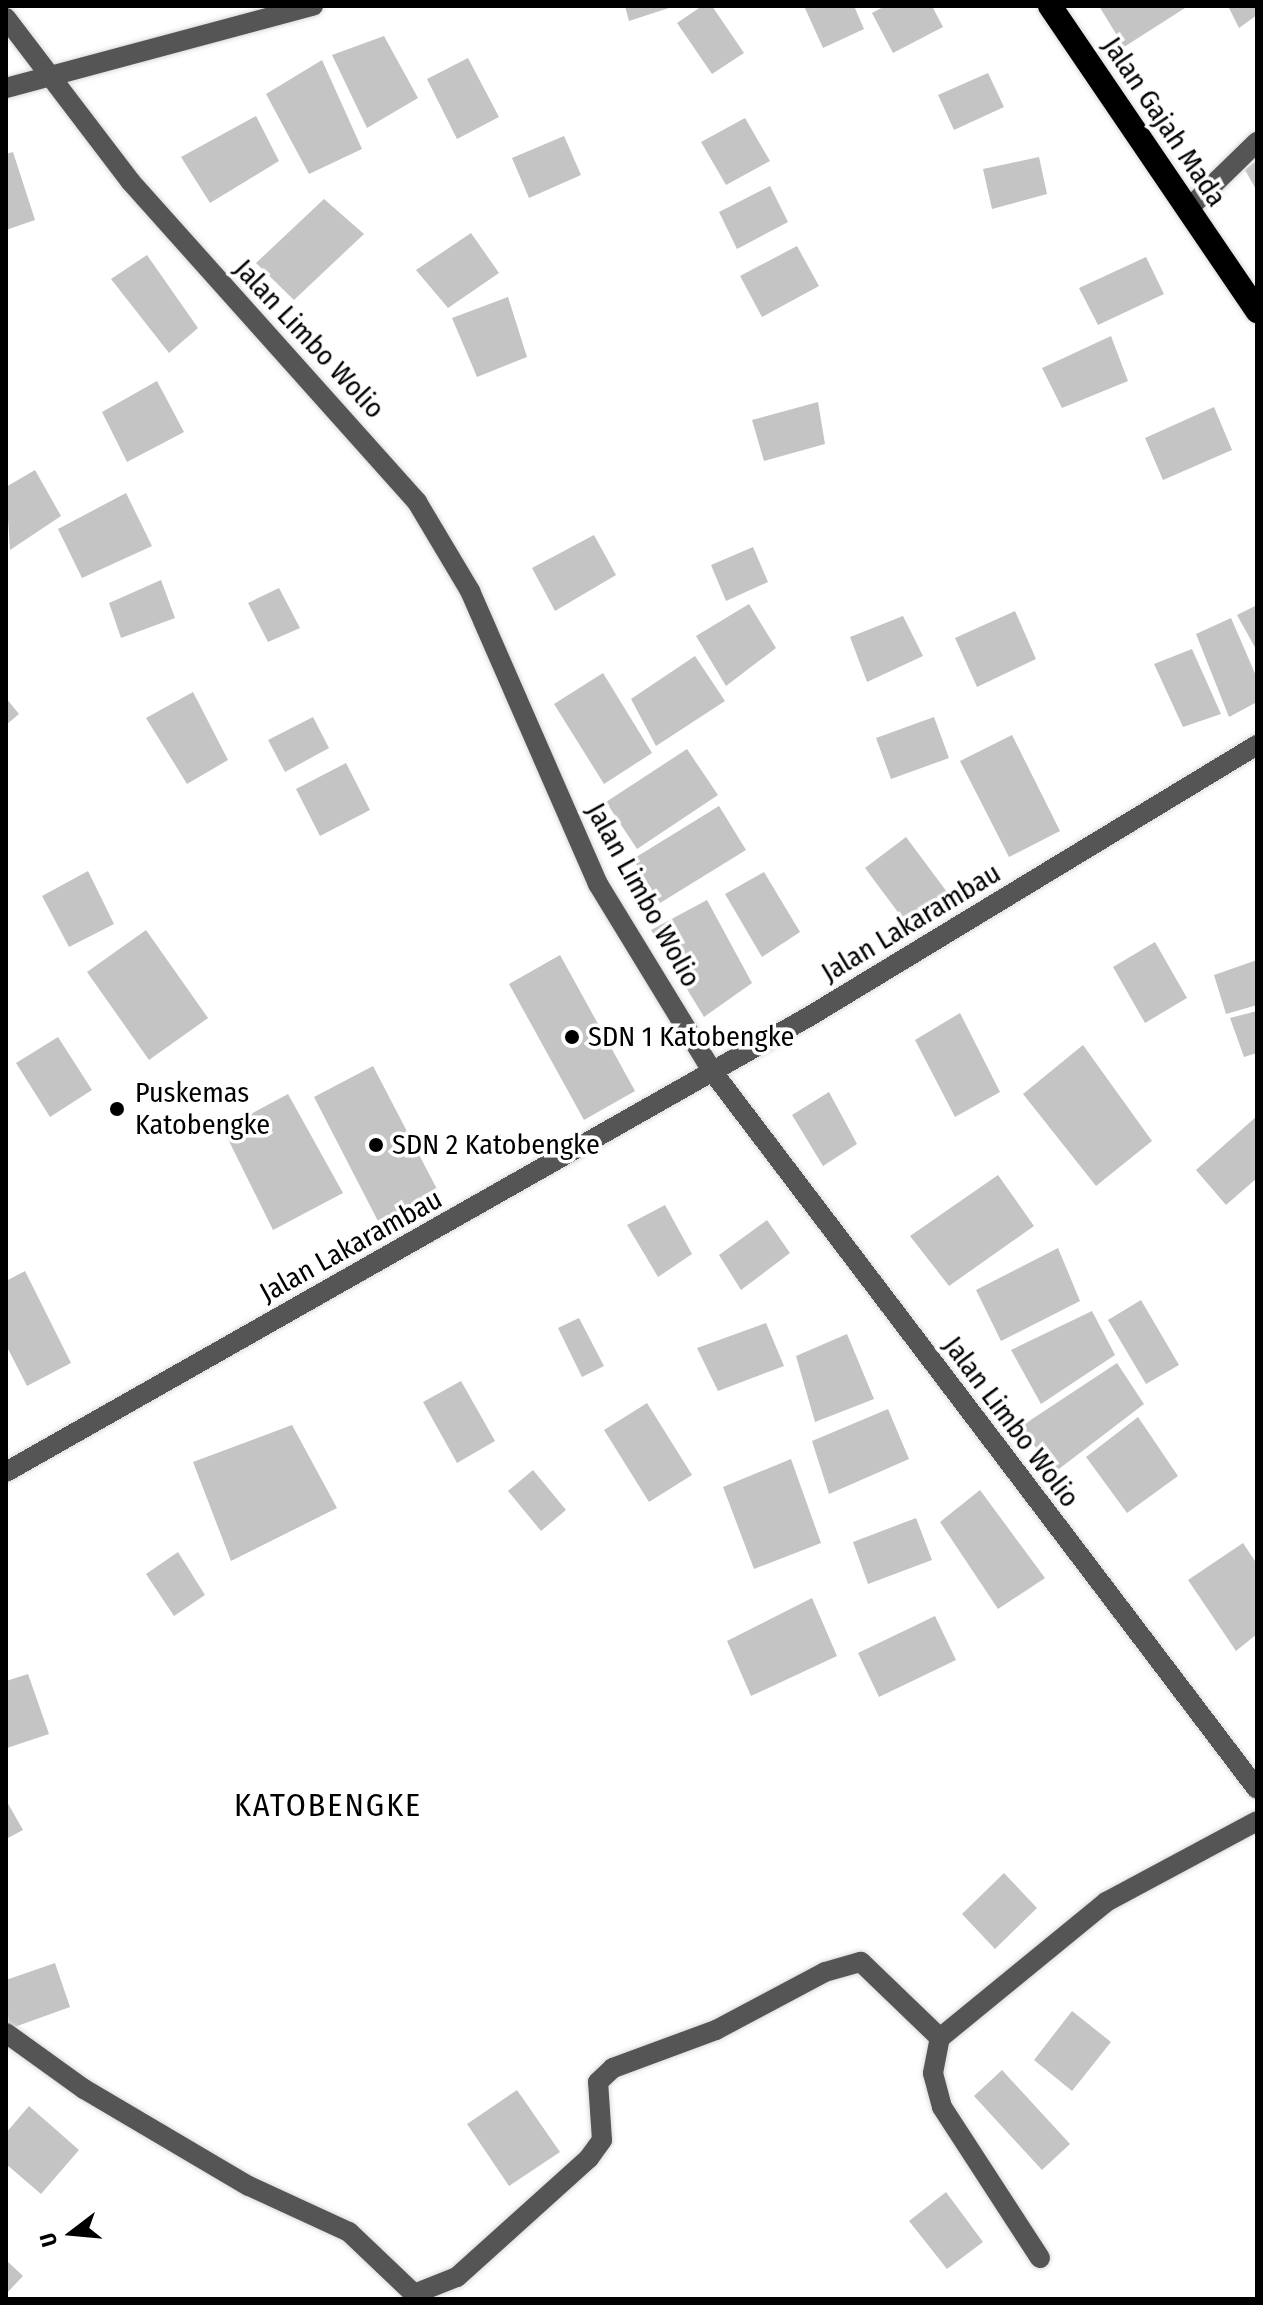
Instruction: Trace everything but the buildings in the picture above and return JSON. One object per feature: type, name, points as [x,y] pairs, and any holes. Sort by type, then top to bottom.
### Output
[{"type":"highway","name":"Jalan Gajah Mada","points":[[1050,6],[1257,311]]},
{"type":"street","points":[[6,88],[313,6]]},
{"type":"street","name":"Jalan Limbo Wolio","points":[[6,18],[46,76],[131,182],[417,502],[470,591],[598,884],[712,1071],[1257,1789]]},
{"type":"street","points":[[1187,210],[1257,142]]},
{"type":"street","name":"Jalan Lakarambau","points":[[6,1472],[712,1071],[1257,745]]},
{"type":"street","points":[[1040,2258],[942,2107],[933,2073],[940,2038],[1106,1902],[1257,1821]]},
{"type":"street","points":[[6,2033],[84,2089],[249,2186],[349,2232],[414,2294],[457,2277],[589,2158],[602,2140],[598,2082],[613,2068],[716,2030],[825,1972],[861,1962],[940,2038]]},
{"type":"place","name":"SDN 1 Katobengke","points":[[572,1037]]},
{"type":"place","name":"Puskemas Katobengke","points":[[117,1109]]},
{"type":"place","name":"SDN 2 Katobengke","points":[[376,1145]]},
{"type":"district","name":"KATOBENGKE","points":[[328,1805]]}]
